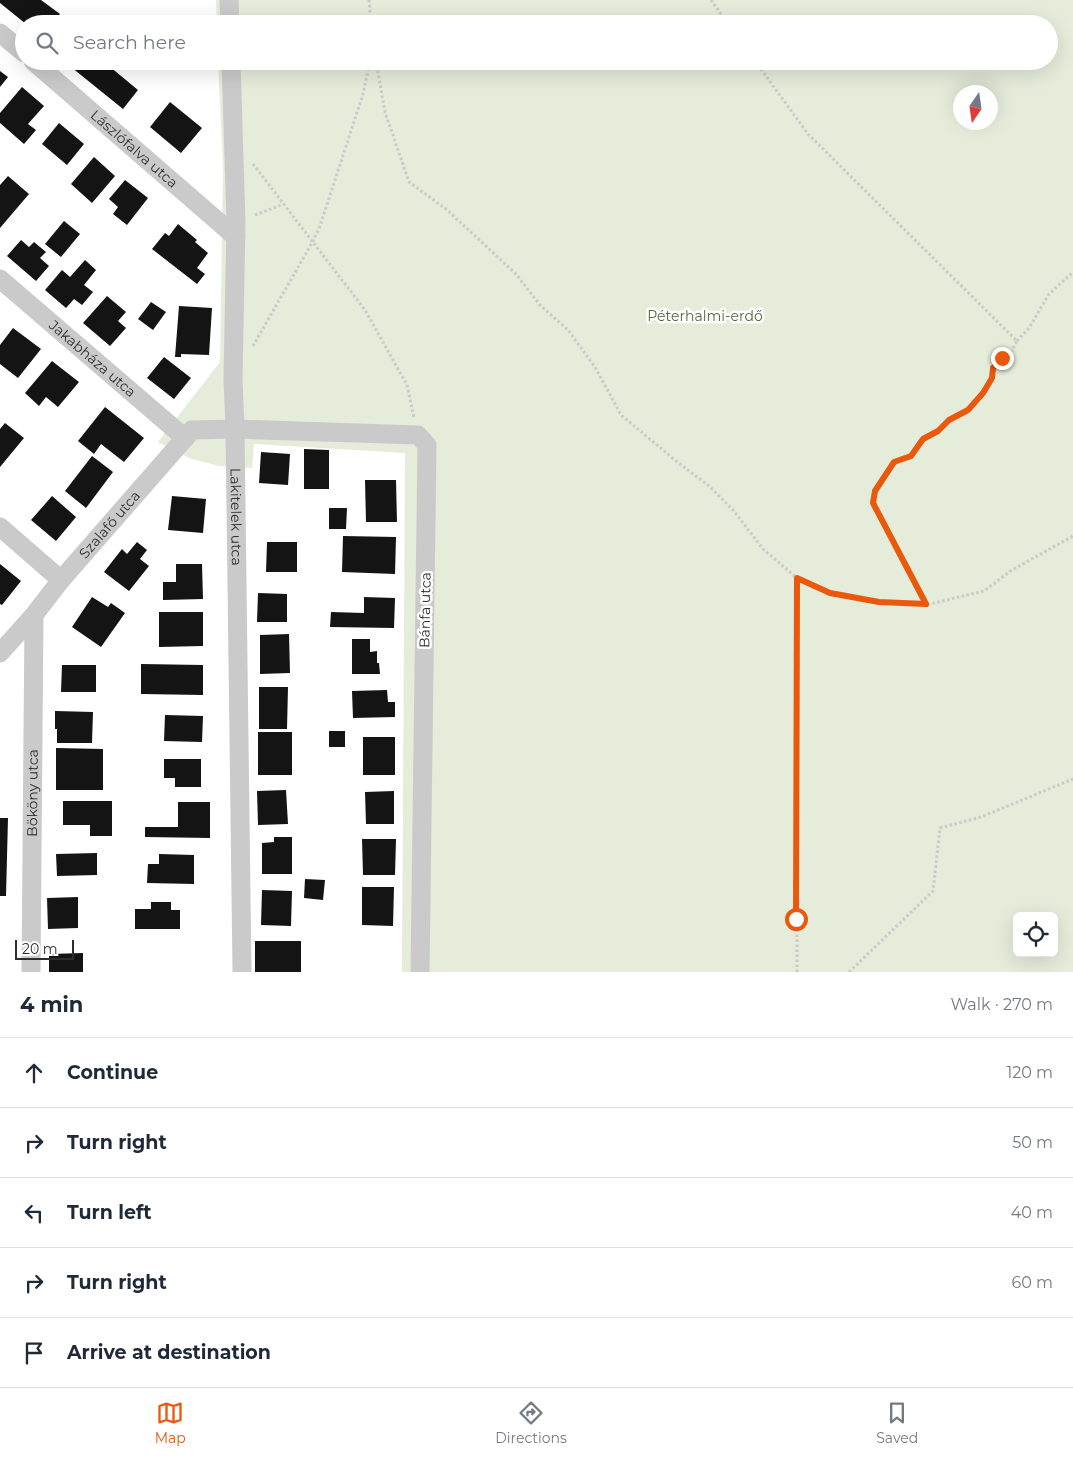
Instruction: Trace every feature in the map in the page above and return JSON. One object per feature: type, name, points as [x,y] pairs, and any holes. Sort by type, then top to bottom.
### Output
[{"type":"street","points":[[230,0],[230,15]]},
{"type":"street","points":[[0,33],[15,46]]},
{"type":"street","name":"Lászlófalva utca","points":[[44,70],[236,230]]},
{"type":"street","name":"Lakitelek utca","points":[[231,70],[236,230],[233,379],[242,972]]},
{"type":"street","name":"Jakabháza utca","points":[[0,280],[185,438]]},
{"type":"street","points":[[235,429],[418,435]]},
{"type":"street","name":"Szalafő utca","points":[[0,653],[192,430],[235,429]]},
{"type":"street","name":"Bánfa utca","points":[[418,435],[427,445],[420,972]]},
{"type":"street","points":[[0,527],[61,580]]},
{"type":"street","name":"Bököny utca","points":[[31,972],[34,615]]},
{"type":"path","points":[[369,0],[370,15]]},
{"type":"path","points":[[710,0],[721,15]]},
{"type":"path","points":[[252,348],[320,226],[363,94],[368,70]]},
{"type":"path","points":[[378,70],[385,112],[409,182],[453,216],[516,274],[540,305],[568,330],[595,367],[621,415],[708,486],[732,510],[763,549],[797,578],[830,593],[879,602],[926,604],[984,591],[1012,570],[1073,536]]},
{"type":"path","points":[[762,70],[808,134],[1017,341]]},
{"type":"path","points":[[232,137],[364,310],[408,385],[418,435]]},
{"type":"path","points":[[236,230],[284,204]]},
{"type":"path","points":[[926,604],[873,503],[875,491],[894,462],[911,456],[923,439],[938,431],[949,420],[968,410],[983,393],[992,378],[993,368],[1011,352],[1017,341],[1029,328],[1049,294],[1073,272]]},
{"type":"path","points":[[796,972],[797,578]]},
{"type":"path","points":[[850,972],[933,890],[940,828],[981,817],[1073,779]]},
{"type":"green space","name":"Péterhalmi-erdő","points":[[216,0],[1073,0],[1073,972],[402,972],[405,453],[254,444],[252,468],[219,466],[189,458],[158,442],[220,362],[223,167],[218,70],[1058,70],[1058,15],[217,15]]},
{"type":"building","points":[[0,0],[41,0],[60,14],[15,15],[0,3]]},
{"type":"building","points":[[75,70],[114,70],[138,90],[123,109]]},
{"type":"building","points":[[0,71],[8,77],[0,87]]},
{"type":"building","points":[[22,87],[44,106],[28,124],[36,130],[24,144],[0,123],[0,113]]},
{"type":"building","points":[[170,102],[202,128],[181,153],[150,127]]},
{"type":"building","points":[[59,123],[84,144],[67,165],[42,144]]},
{"type":"building","points":[[94,157],[115,176],[92,203],[71,184]]},
{"type":"building","points":[[8,176],[29,194],[0,228],[0,185]]},
{"type":"building","points":[[125,180],[148,198],[127,225],[113,214],[118,207],[109,199]]},
{"type":"building","points":[[64,221],[80,234],[61,257],[45,244]]},
{"type":"building","points":[[178,224],[197,240],[195,242],[208,253],[197,268],[205,274],[197,284],[152,249],[165,233],[169,236]]},
{"type":"building","points":[[21,240],[29,247],[34,242],[46,252],[40,258],[49,266],[36,281],[7,256]]},
{"type":"building","points":[[85,260],[96,270],[84,285],[93,292],[82,305],[74,299],[66,308],[45,290],[62,270],[70,277]]},
{"type":"building","points":[[107,296],[126,312],[118,321],[126,328],[110,346],[83,323]]},
{"type":"building","points":[[151,302],[166,312],[153,330],[138,319]]},
{"type":"building","points":[[179,306],[212,308],[209,355],[181,354],[181,357],[175,357]]},
{"type":"building","points":[[13,328],[41,349],[18,378],[0,364],[0,345]]},
{"type":"building","points":[[164,357],[191,378],[174,399],[147,378]]},
{"type":"building","points":[[52,361],[79,382],[58,407],[46,397],[39,406],[25,393]]},
{"type":"building","points":[[105,407],[144,438],[124,462],[101,444],[94,454],[78,441]]},
{"type":"building","points":[[5,423],[24,438],[0,467],[0,429]]},
{"type":"building","points":[[304,449],[329,450],[329,489],[304,489]]},
{"type":"building","points":[[261,452],[290,454],[288,485],[259,483]]},
{"type":"building","points":[[92,456],[113,472],[86,508],[65,491]]},
{"type":"building","points":[[365,480],[396,480],[397,522],[366,522]]},
{"type":"building","points":[[52,496],[76,517],[56,541],[31,520]]},
{"type":"building","points":[[172,496],[206,499],[203,533],[168,530]]},
{"type":"building","points":[[329,508],[347,508],[346,529],[329,529]]},
{"type":"building","points":[[343,536],[396,537],[395,574],[342,572]]},
{"type":"building","points":[[137,542],[147,550],[140,559],[149,566],[129,591],[104,572],[122,549],[127,554]]},
{"type":"building","points":[[267,542],[297,542],[297,572],[266,572]]},
{"type":"building","points":[[0,564],[21,581],[2,605],[0,604]]},
{"type":"building","points":[[176,564],[202,564],[203,599],[163,600],[163,582],[176,582]]},
{"type":"building","points":[[258,593],[287,594],[287,622],[257,622]]},
{"type":"building","points":[[92,597],[108,607],[111,603],[125,613],[101,647],[72,627]]},
{"type":"building","points":[[364,597],[395,598],[394,628],[330,627],[331,612],[364,613]]},
{"type":"building","points":[[159,612],[203,612],[203,646],[159,647]]},
{"type":"building","points":[[289,634],[290,673],[260,674],[260,635]]},
{"type":"building","points":[[352,639],[370,639],[370,652],[377,651],[377,663],[379,663],[380,674],[352,674]]},
{"type":"building","points":[[141,664],[203,665],[203,695],[141,694]]},
{"type":"building","points":[[62,665],[96,665],[96,692],[61,692]]},
{"type":"building","points":[[259,687],[288,687],[287,729],[259,729]]},
{"type":"building","points":[[387,690],[388,702],[395,702],[395,717],[353,718],[352,691]]},
{"type":"building","points":[[55,711],[93,712],[92,743],[57,743]]},
{"type":"building","points":[[165,715],[203,716],[202,742],[164,741]]},
{"type":"building","points":[[329,731],[345,731],[345,747],[329,747]]},
{"type":"building","points":[[258,732],[292,732],[292,775],[258,775]]},
{"type":"building","points":[[363,737],[395,737],[395,775],[363,775]]},
{"type":"building","points":[[56,748],[103,749],[103,790],[56,790]]},
{"type":"building","points":[[164,759],[201,759],[201,787],[175,787],[175,778],[164,778]]},
{"type":"building","points":[[286,790],[288,824],[258,825],[257,791]]},
{"type":"building","points":[[394,791],[394,824],[366,824],[365,792]]},
{"type":"building","points":[[63,801],[112,801],[112,836],[90,836],[90,825],[63,825]]},
{"type":"building","points":[[178,802],[210,802],[210,838],[145,837],[145,827],[178,827]]},
{"type":"building","points":[[0,818],[8,818],[6,896],[0,896]]},
{"type":"building","points":[[274,837],[292,837],[292,874],[262,874],[262,843],[274,842]]},
{"type":"building","points":[[362,839],[396,839],[395,875],[363,875]]},
{"type":"building","points":[[97,853],[97,875],[57,876],[56,854]]},
{"type":"building","points":[[159,854],[194,855],[194,884],[147,883],[148,864],[159,864]]},
{"type":"building","points":[[305,879],[325,880],[323,900],[304,898]]},
{"type":"building","points":[[362,887],[394,887],[393,926],[362,925]]},
{"type":"building","points":[[262,890],[292,891],[291,926],[261,925]]},
{"type":"building","points":[[78,897],[78,928],[48,929],[47,898]]},
{"type":"building","points":[[151,902],[171,902],[171,910],[180,910],[180,929],[135,929],[135,909],[151,909]]},
{"type":"building","points":[[255,941],[301,941],[301,972],[255,972]]},
{"type":"building","points":[[83,953],[83,972],[49,972],[49,954]]},
{"type":"route","points":[[796,919],[797,578],[830,593],[879,602],[926,604],[873,503],[875,491],[894,462],[911,456],[923,439],[938,431],[949,420],[968,410],[983,393],[992,378],[993,368],[1002,358]]}]
